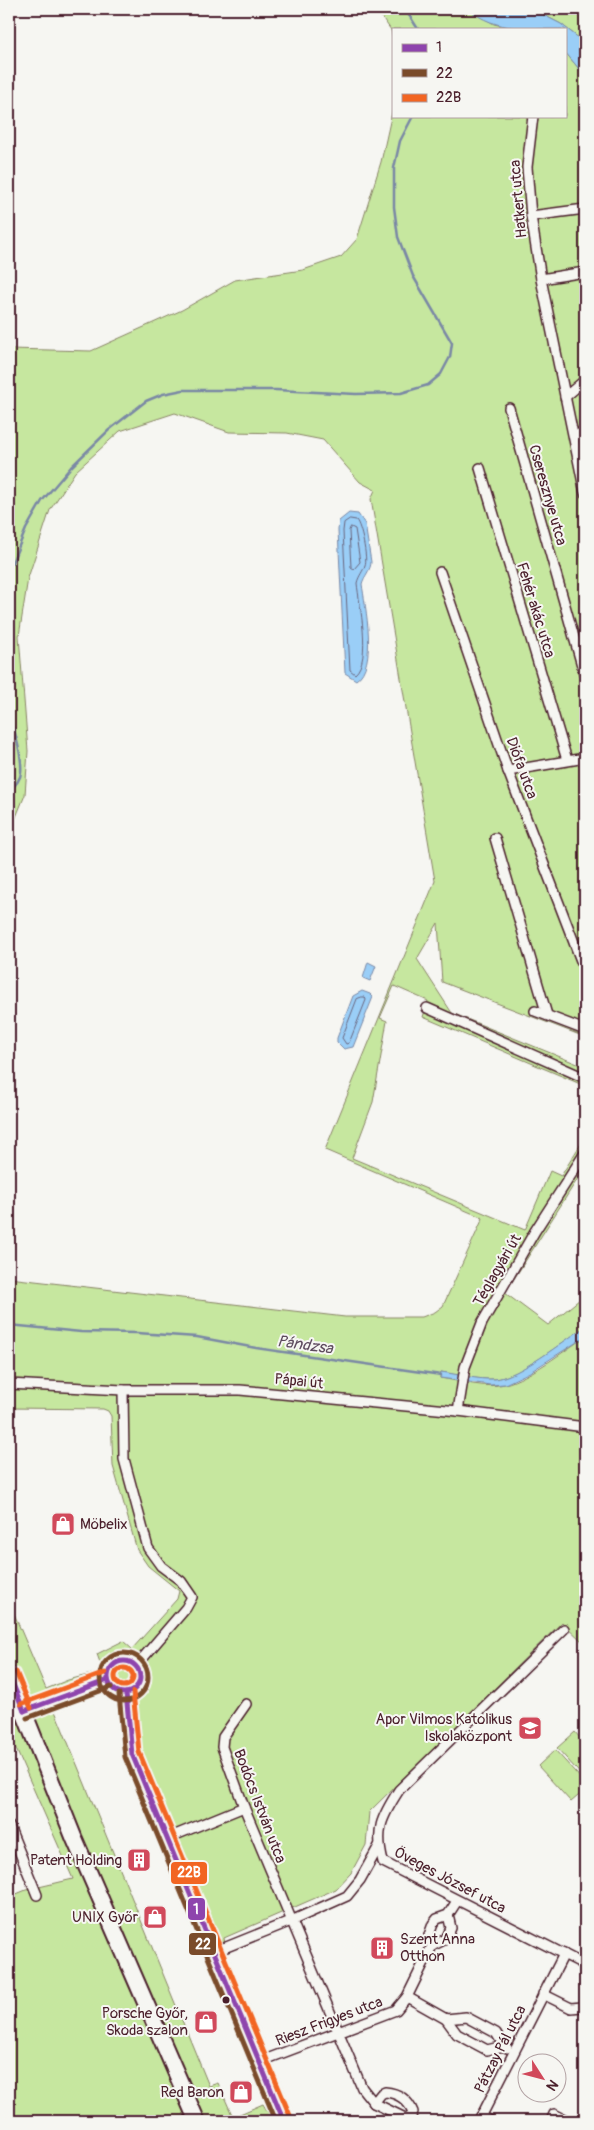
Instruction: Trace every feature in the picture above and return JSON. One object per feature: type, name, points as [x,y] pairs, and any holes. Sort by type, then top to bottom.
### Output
[{"type":"main road","points":[[9,1676],[74,1838],[197,2121]]},
{"type":"street","name":"Hatkert utca","points":[[533,118],[527,168],[532,216],[541,279],[585,493]]},
{"type":"street","points":[[532,216],[585,209]]},
{"type":"street","points":[[541,279],[585,272]]},
{"type":"street","points":[[566,397],[585,380]]},
{"type":"street","name":"Cseresznye utca","points":[[509,408],[585,676]]},
{"type":"street","points":[[575,438],[585,429]]},
{"type":"street","name":"Fehér akác utca","points":[[480,468],[567,760]]},
{"type":"street","name":"Diófa utca","points":[[440,572],[508,771],[585,971]]},
{"type":"street","points":[[508,771],[585,758]]},
{"type":"street","points":[[495,838],[547,1015]]},
{"type":"street","points":[[427,1008],[585,1078]]},
{"type":"street","points":[[535,1011],[585,1030]]},
{"type":"street","name":"Téglagyári út","points":[[458,1411],[465,1367],[482,1323],[534,1231],[585,1153]]},
{"type":"street","name":"Pápai út","points":[[9,1384],[123,1390],[240,1390],[458,1411],[585,1427]]},
{"type":"street","points":[[123,1390],[124,1459],[148,1548],[161,1566],[181,1581],[192,1597],[186,1608],[136,1666]]},
{"type":"street","name":"Öveges József utca","points":[[564,1629],[399,1790],[383,1816],[378,1833],[383,1862],[564,1954]]},
{"type":"street","points":[[118,1662],[128,1662],[136,1666],[140,1682],[135,1689],[126,1693],[114,1690],[108,1680],[110,1670],[118,1662]]},
{"type":"street","points":[[9,1716],[108,1680]]},
{"type":"street","points":[[126,1693],[132,1754],[284,2121]]},
{"type":"street","name":"Bodócs István utca","points":[[246,1704],[223,1737],[222,1747],[244,1807],[362,2088],[374,2103]]},
{"type":"street","points":[[168,1838],[244,1807]]},
{"type":"street","points":[[9,1826],[37,1895]]},
{"type":"street","points":[[214,1952],[347,1896],[360,1880],[379,1846]]},
{"type":"street","name":"Riesz Frigyes utca","points":[[432,1946],[429,1935],[433,1924],[448,1915],[457,1901]]},
{"type":"street","name":"Riesz Frigyes utca","points":[[259,2062],[396,2010],[407,1997],[432,1946],[446,1939],[452,1928],[448,1915]]},
{"type":"street","points":[[564,1954],[585,1965]]},
{"type":"street","name":"Pátzay Pál utca","points":[[491,2121],[480,2119],[564,1954]]},
{"type":"street","name":"Pátzay Pál utca","points":[[543,1994],[571,2008],[585,2008]]},
{"type":"street","points":[[407,1997],[446,2019],[457,2034],[488,2050],[504,2046]]},
{"type":"street","points":[[446,2019],[466,2017],[496,2033],[504,2046],[514,2051]]},
{"type":"street","points":[[385,2092],[404,2099],[410,2104],[413,2112],[410,2121],[374,2103],[385,2092]]},
{"type":"street","points":[[551,2121],[554,2114],[568,2121]]},
{"type":"green space","points":[[376,9],[468,9],[494,24],[511,28],[392,28],[392,34]]},
{"type":"green space","points":[[532,9],[585,9],[585,43],[561,24]]},
{"type":"green space","points":[[566,53],[585,76],[585,1037],[442,982],[438,923],[417,959],[452,1013],[585,1067],[585,1086],[423,1017],[428,1001],[394,986],[380,1018],[387,1021],[373,1102],[352,1158],[525,1230],[550,1171],[561,1176],[585,1137],[585,1169],[505,1293],[548,1325],[585,1295],[585,1327],[541,1358],[505,1377],[481,1379],[441,1372],[440,1378],[490,1386],[505,1384],[525,1376],[585,1337],[585,1644],[562,1622],[369,1812],[366,1845],[351,1873],[336,1889],[224,1938],[225,1944],[203,1953],[122,1749],[117,1704],[105,1692],[55,1711],[209,2086],[218,2083],[233,2117],[263,2104],[273,2121],[9,2121],[9,1897],[26,1890],[73,1879],[9,1733],[9,1602],[46,1689],[68,1680],[103,1671],[97,1654],[123,1641],[132,1649],[177,1599],[179,1591],[148,1566],[137,1550],[113,1466],[111,1416],[108,1411],[103,1409],[9,1408],[9,1278],[345,1317],[422,1317],[435,1312],[443,1306],[483,1218],[325,1150],[435,881],[371,499],[375,490],[360,482],[323,440],[287,433],[229,432],[175,413],[120,431],[75,472],[50,510],[28,578],[19,636],[28,751],[25,795],[9,834],[9,349],[91,351],[182,310],[235,280],[303,270],[341,257],[357,239],[381,162],[392,112],[392,118],[566,118]]},
{"type":"green space","points":[[575,1732],[585,1744],[585,1779],[557,1748]]},
{"type":"green space","points":[[555,1750],[585,1783],[585,1790],[571,1802],[538,1766]]},
{"type":"water","points":[[468,9],[532,9],[561,24],[585,43],[585,76],[566,53],[566,28],[514,28],[490,22]]},
{"type":"water","points":[[349,513],[358,514],[365,524],[371,562],[362,584],[368,635],[367,662],[363,673],[356,680],[345,673],[338,530],[339,521]]},
{"type":"water","points":[[368,962],[376,966],[370,981],[363,978]]},
{"type":"water","points":[[362,991],[373,997],[353,1047],[344,1049],[337,1042],[337,1038],[353,996]]},
{"type":"water","points":[[585,1327],[585,1337],[530,1372],[505,1384],[490,1385],[440,1378],[441,1372],[481,1379],[505,1377],[541,1358]]},
{"type":"waterway","points":[[402,9],[409,15],[417,28]]},
{"type":"waterway","points":[[409,15],[427,9]]},
{"type":"waterway","points":[[9,570],[26,529],[42,501],[71,467],[109,430],[146,401],[163,394],[183,390],[276,390],[356,394],[401,393],[428,385],[441,374],[450,357],[452,343],[413,276],[398,237],[394,207],[394,168],[400,141],[412,118]]},
{"type":"waterway","points":[[9,714],[21,758],[20,778],[9,791]]},
{"type":"waterway","name":"Pándzsa","points":[[9,1325],[81,1332],[197,1337],[256,1348],[441,1375]]},
{"type":"transit line","name":"22","points":[[124,1653],[133,1655],[141,1660],[146,1668],[148,1677],[146,1686],[141,1694],[133,1699],[124,1701],[115,1699],[107,1694],[102,1686],[100,1677],[102,1668],[107,1660],[115,1655],[124,1653]]},
{"type":"transit line","name":"1","points":[[124,1661],[130,1662],[135,1666],[139,1671],[140,1677],[139,1683],[135,1688],[130,1692],[124,1693],[118,1692],[113,1688],[109,1683],[108,1677],[109,1671],[113,1666],[118,1662],[124,1661]]},
{"type":"transit line","name":"22B","points":[[124,1668],[130,1671],[133,1677],[130,1683],[124,1686],[118,1683],[115,1677],[118,1671],[124,1668]]},
{"type":"transit line","name":"22B","points":[[16,1672],[31,1708]]},
{"type":"transit line","name":"22B","points":[[21,1704],[105,1673]]},
{"type":"transit line","name":"1","points":[[9,1675],[24,1711]]},
{"type":"transit line","name":"1","points":[[24,1711],[108,1680]]},
{"type":"transit line","name":"22","points":[[27,1718],[111,1687]]},
{"type":"transit line","name":"22B","points":[[133,1692],[139,1752],[291,2118]]},
{"type":"transit line","name":"1","points":[[126,1693],[132,1754],[284,2121]]},
{"type":"transit line","name":"22","points":[[119,1694],[125,1757],[276,2121]]},
{"type":"place","name":"Möbelix","points":[[63,1524]]},
{"type":"place","name":"Apor Vilmos Katolikus Iskolaközpont","points":[[530,1728]]},
{"type":"place","name":"Patent Holding","points":[[139,1860]]},
{"type":"place","name":"UNIX Győr","points":[[155,1917]]},
{"type":"place","name":"Szent Anna Otthon","points":[[382,1948]]},
{"type":"place","name":"Porsche Győr, Skoda szalon","points":[[206,2022]]},
{"type":"place","name":"Red Baron","points":[[241,2092]]}]
